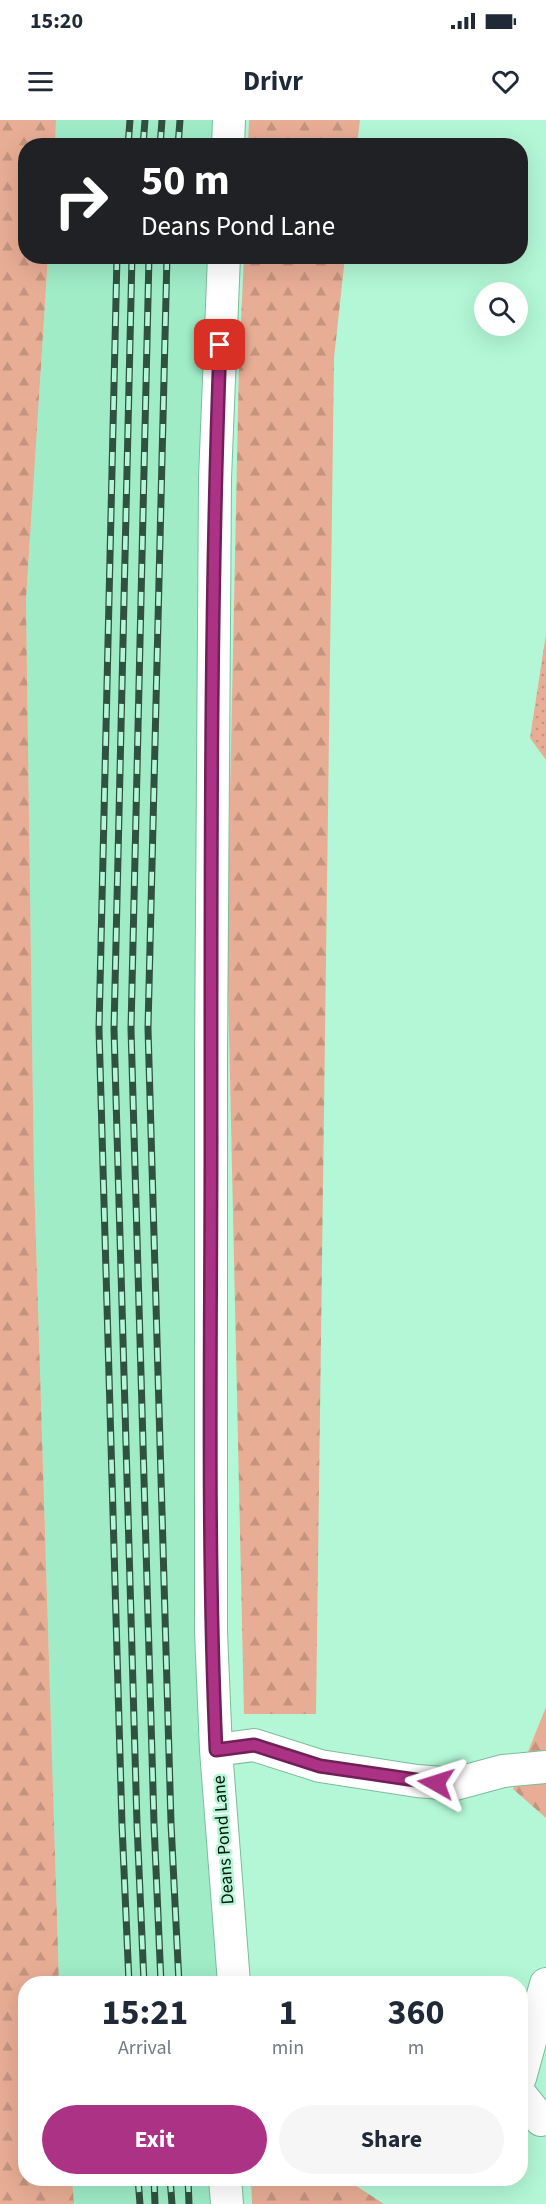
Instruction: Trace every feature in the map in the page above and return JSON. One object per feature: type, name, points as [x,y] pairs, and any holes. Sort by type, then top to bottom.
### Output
[{"type":"street","points":[[228,138],[229,120]]},
{"type":"street","name":"Deans Pond Lane","points":[[224,264],[215,478],[211,1057],[211,1632],[216,1750],[233,1976]]},
{"type":"street","points":[[216,1750],[254,1745],[320,1766],[417,1781],[455,1784],[502,1772],[546,1767]]},
{"type":"street","points":[[528,2049],[546,1984]]},
{"type":"street","points":[[528,2104],[541,2120]]},
{"type":"street","points":[[226,2186],[227,2204]]},
{"type":"shaded area","points":[[56,120],[224,120],[223,138],[55,138]]},
{"type":"shaded area","points":[[48,264],[218,264],[208,479],[195,884],[200,1177],[223,1976],[59,1976],[34,1177],[26,600]]},
{"type":"shaded area","points":[[73,2186],[219,2186],[220,2204],[74,2204]]},
{"type":"green space","points":[[0,120],[56,120],[55,138],[18,138],[18,264],[48,264],[26,600],[34,1177],[59,1976],[18,1976],[18,2186],[73,2186],[74,2204],[0,2204]]},
{"type":"green space","points":[[249,120],[360,120],[358,138],[248,138]]},
{"type":"green space","points":[[244,264],[344,264],[334,358],[316,1714],[244,1714],[227,941],[239,363]]},
{"type":"green space","points":[[546,634],[546,760],[530,738]]},
{"type":"green space","points":[[546,1707],[546,1818],[513,1789]]},
{"type":"green space","points":[[251,2186],[356,2186],[384,2204],[252,2204]]},
{"type":"railway","points":[[129,138],[130,120]]},
{"type":"railway","points":[[144,138],[145,120]]},
{"type":"railway","points":[[161,138],[162,120]]},
{"type":"railway","points":[[179,138],[180,120]]},
{"type":"railway","points":[[117,264],[99,1029],[122,1825],[129,1976]]},
{"type":"railway","points":[[132,264],[114,1029],[137,1824],[144,1976]]},
{"type":"railway","points":[[149,264],[131,1029],[154,1824],[161,1976]]},
{"type":"railway","points":[[167,264],[148,1028],[171,1823],[179,1976]]},
{"type":"railway","points":[[139,2186],[140,2204]]},
{"type":"railway","points":[[154,2186],[155,2204]]},
{"type":"railway","points":[[171,2186],[172,2204]]},
{"type":"railway","points":[[188,2186],[189,2204]]},
{"type":"route","points":[[220,345],[215,478],[211,1057],[211,1632],[216,1750],[254,1745],[320,1766],[436,1783]]}]
